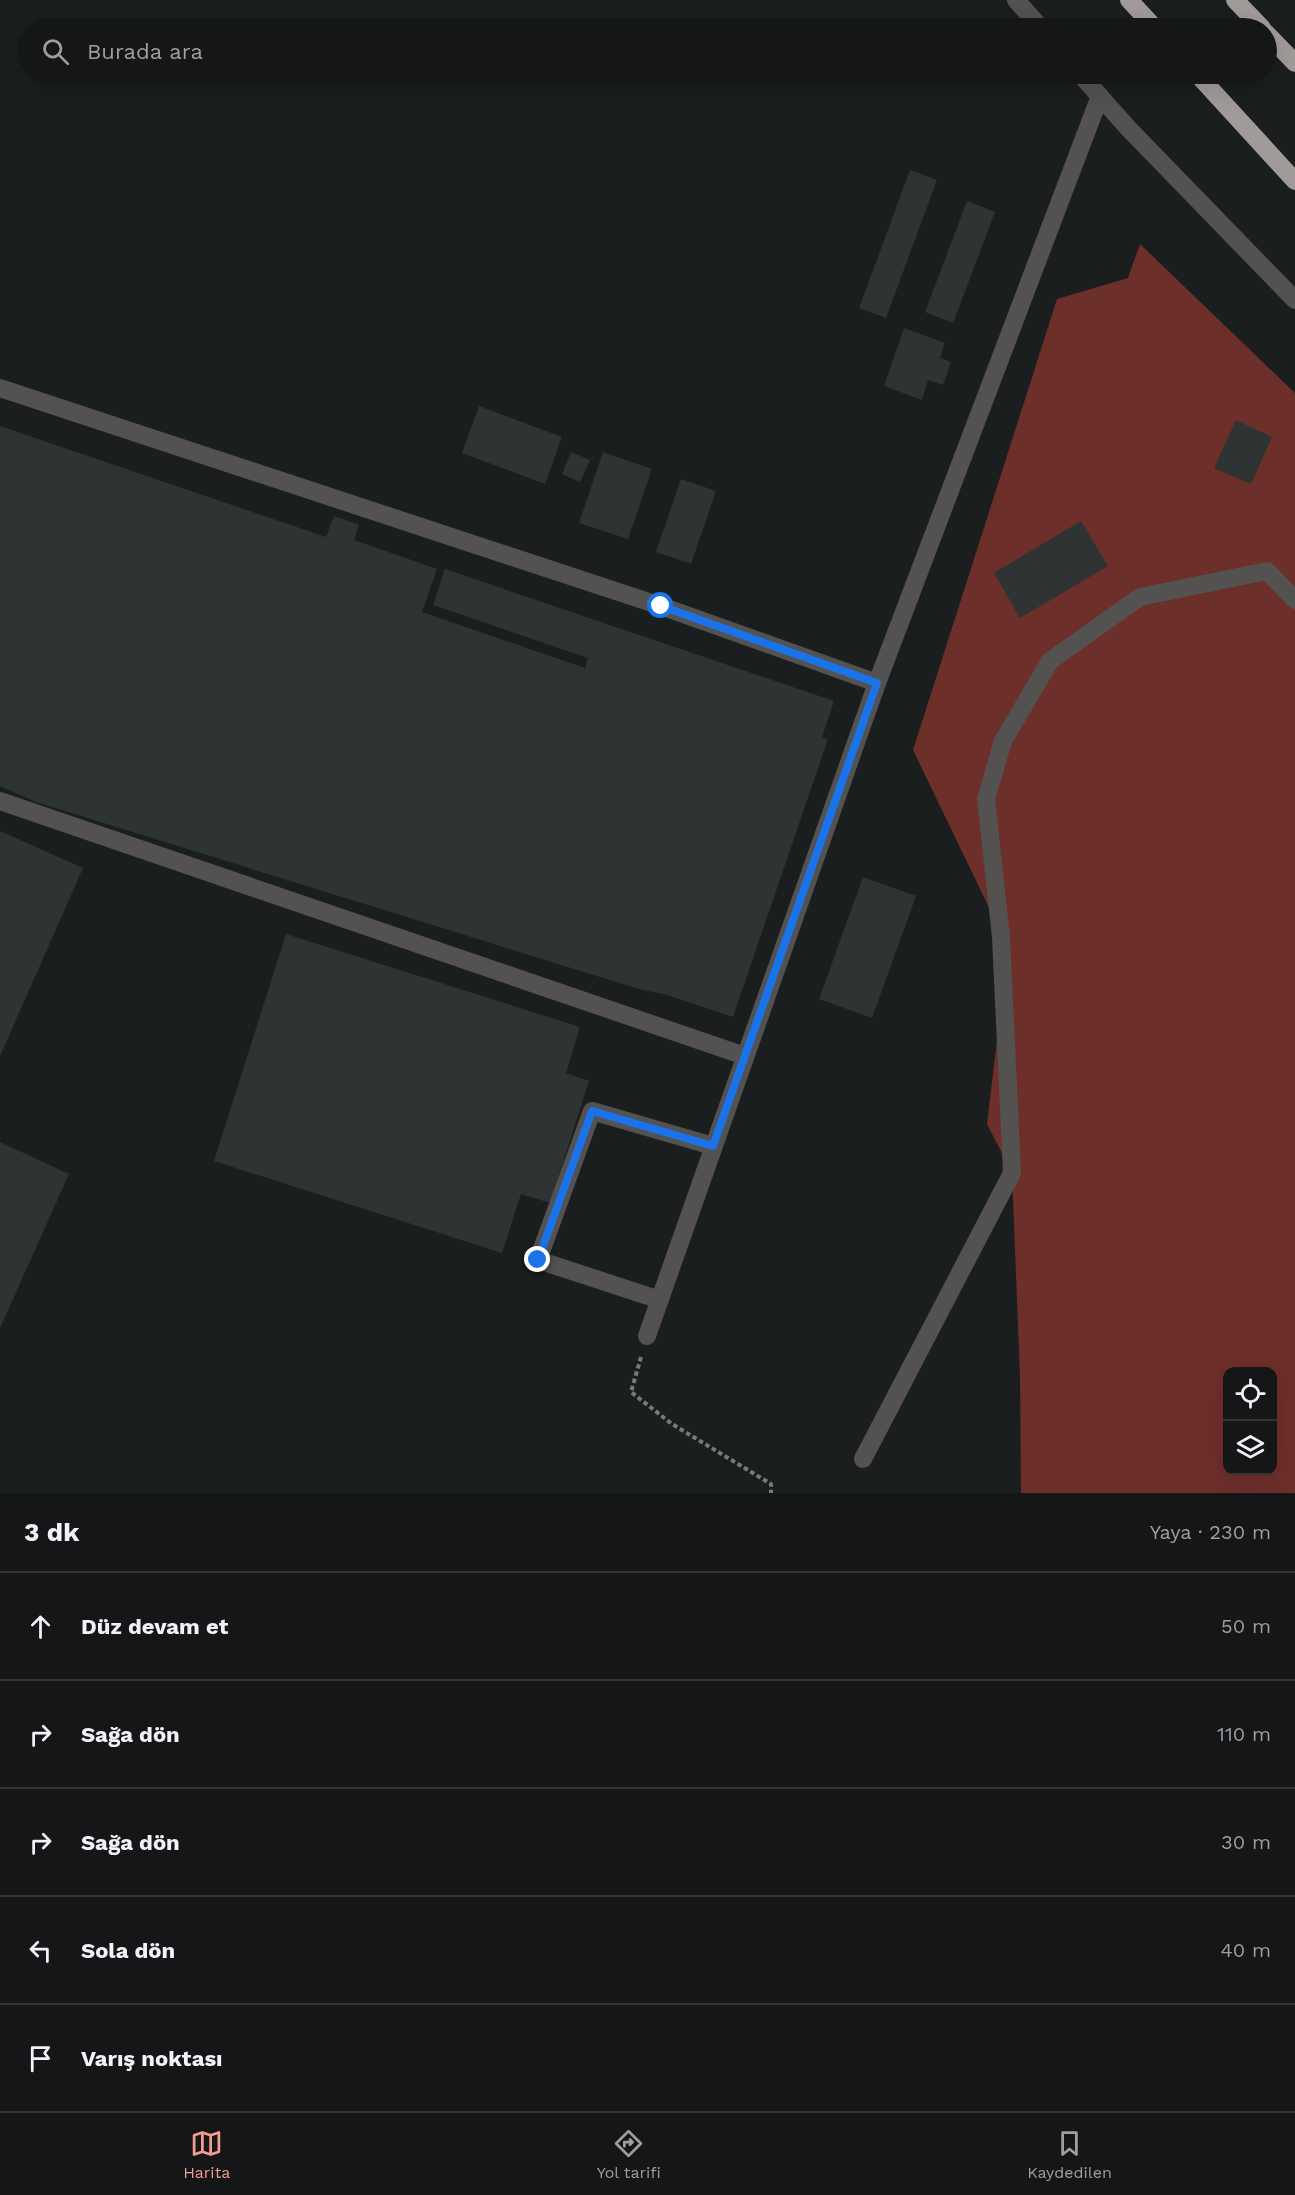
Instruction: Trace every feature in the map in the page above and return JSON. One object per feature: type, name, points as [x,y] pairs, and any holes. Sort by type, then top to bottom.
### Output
[{"type":"highway","points":[[1129,0],[1146,18]]},
{"type":"highway","points":[[1235,0],[1252,18]]},
{"type":"highway","points":[[1277,44],[1295,63]]},
{"type":"highway","points":[[1206,84],[1295,181]]},
{"type":"street","points":[[1016,0],[1032,18]]},
{"type":"street","points":[[1089,84],[1128,128],[1295,300]]},
{"type":"street","points":[[647,1336],[877,683],[1100,96]]},
{"type":"street","points":[[0,388],[661,606],[877,683]]},
{"type":"street","points":[[863,1459],[1012,1173],[1000,937],[986,799],[1003,741],[1050,661],[1140,597],[1267,571],[1295,600]]},
{"type":"street","points":[[0,801],[745,1056]]},
{"type":"street","points":[[660,1300],[538,1260],[592,1111],[713,1146]]},
{"type":"path","points":[[647,1336],[631,1392],[672,1424],[771,1484],[771,1493]]},
{"type":"shaded area","points":[[1140,244],[1295,393],[1295,1493],[1021,1493],[1020,1376],[1012,1173],[987,1124],[1008,947],[913,750],[1057,299],[1128,278]]},
{"type":"building","points":[[910,170],[937,180],[886,318],[859,308]]},
{"type":"building","points":[[967,201],[995,212],[953,323],[925,312]]},
{"type":"building","points":[[904,328],[945,343],[940,358],[951,362],[943,385],[928,380],[922,400],[884,386]]},
{"type":"building","points":[[479,406],[562,437],[545,484],[462,453]]},
{"type":"building","points":[[1236,420],[1272,437],[1251,484],[1214,468]]},
{"type":"building","points":[[0,426],[326,537],[334,516],[359,525],[354,540],[437,569],[422,612],[585,668],[588,658],[433,605],[445,569],[834,701],[822,737],[828,739],[733,1017],[36,802],[0,786]]},
{"type":"building","points":[[571,452],[590,460],[580,482],[562,474]]},
{"type":"building","points":[[603,452],[652,469],[628,539],[579,523]]},
{"type":"building","points":[[681,479],[716,491],[691,564],[656,552]]},
{"type":"building","points":[[1081,521],[1108,566],[1020,618],[994,573]]},
{"type":"building","points":[[0,831],[83,868],[0,1056]]},
{"type":"building","points":[[863,877],[916,896],[872,1018],[819,999]]},
{"type":"building","points":[[286,934],[580,1027],[566,1073],[589,1081],[550,1203],[521,1194],[502,1253],[214,1161]]},
{"type":"building","points":[[0,1142],[69,1174],[0,1328]]},
{"type":"route","points":[[538,1260],[592,1111],[713,1146],[877,683],[661,606]]}]
